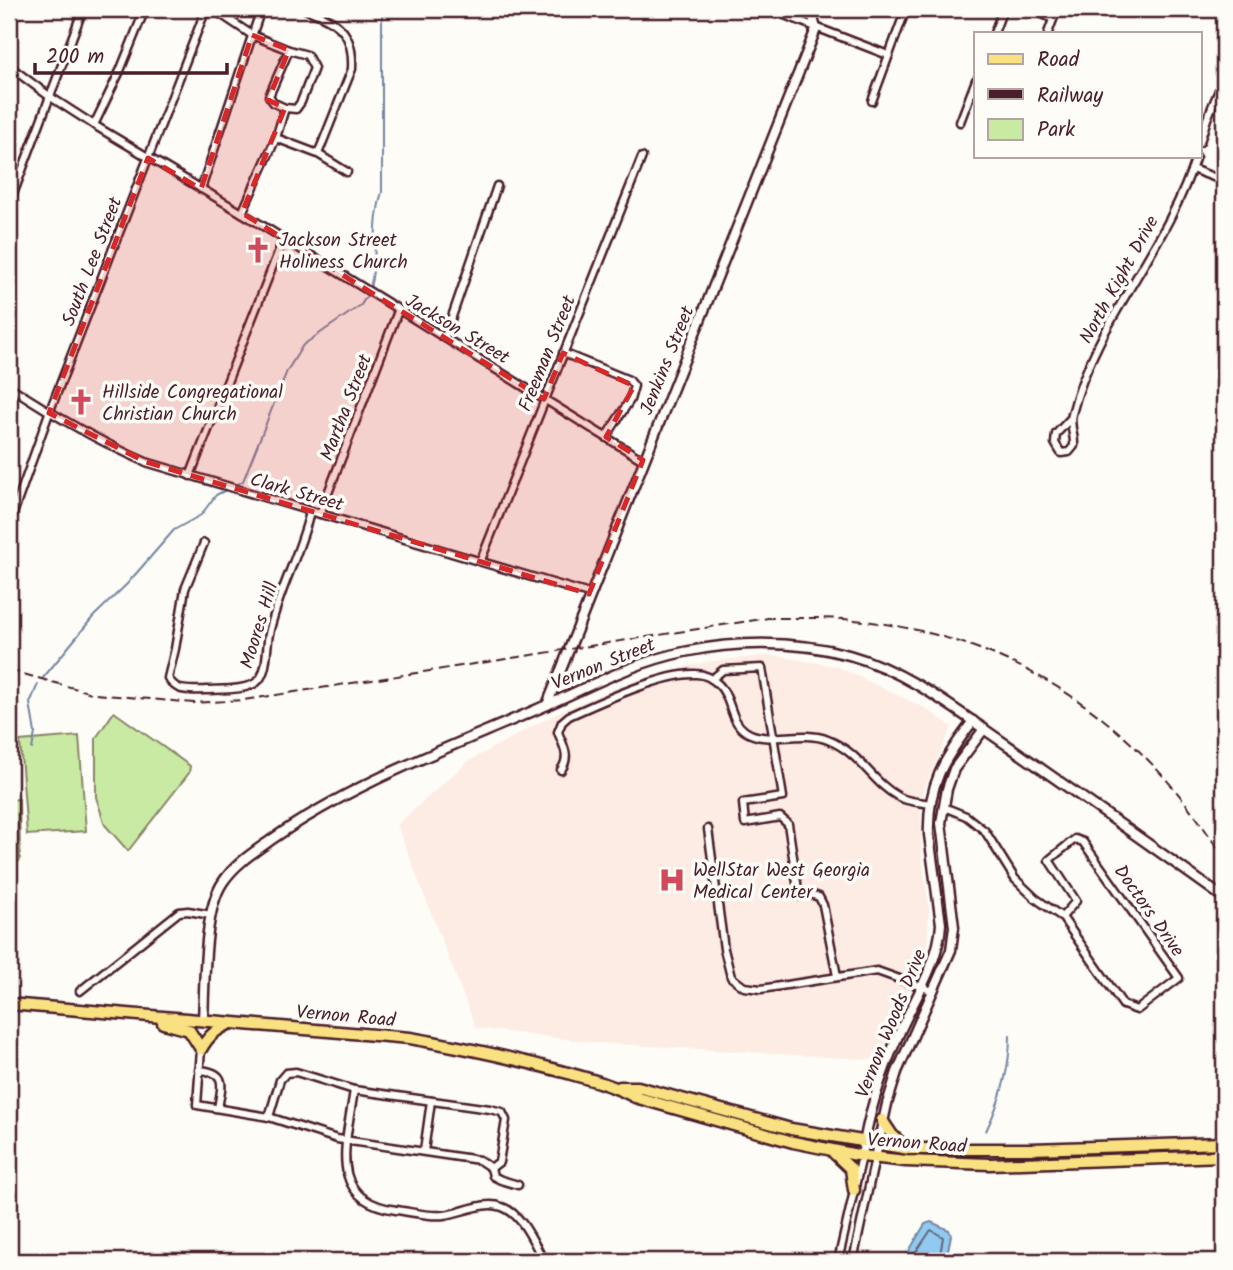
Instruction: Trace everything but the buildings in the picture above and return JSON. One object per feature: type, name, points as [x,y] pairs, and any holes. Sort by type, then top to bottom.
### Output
[{"type":"main road","name":"Vernon Road","points":[[10,1007],[66,1009],[410,1038],[519,1060],[617,1087],[635,1097],[769,1136],[875,1158],[990,1164],[1224,1156]]},
{"type":"main road","points":[[136,1015],[189,1030],[201,1049]]},
{"type":"main road","points":[[201,1049],[207,1037],[232,1022]]},
{"type":"main road","name":"Vernon Road","points":[[617,1087],[638,1087],[765,1123],[909,1149],[1031,1150],[1224,1143]]},
{"type":"main road","points":[[882,1120],[892,1135],[909,1149]]},
{"type":"main road","points":[[830,1150],[851,1169],[854,1190]]},
{"type":"street","points":[[9,205],[83,9]]},
{"type":"street","points":[[94,125],[145,9]]},
{"type":"street","name":"South Lee Street","points":[[9,525],[49,412],[206,9]]},
{"type":"street","points":[[212,9],[252,35],[307,55],[314,68],[296,109],[274,103],[270,96],[283,59],[289,50]]},
{"type":"street","points":[[201,189],[261,9]]},
{"type":"street","points":[[305,9],[339,24],[347,34],[352,57],[352,69],[318,154]]},
{"type":"street","points":[[769,9],[888,55]]},
{"type":"street","points":[[811,9],[816,29]]},
{"type":"street","points":[[872,101],[906,9]]},
{"type":"street","points":[[994,32],[1003,9]]},
{"type":"street","points":[[1032,9],[1054,19]]},
{"type":"street","points":[[1048,32],[1057,9]]},
{"type":"street","name":"Jenkins Street","points":[[547,705],[816,29]]},
{"type":"street","name":"Jackson Street","points":[[9,66],[94,125],[643,460]]},
{"type":"street","points":[[1202,135],[1224,78]]},
{"type":"street","points":[[960,121],[974,85]]},
{"type":"street","points":[[242,213],[276,138],[285,108]]},
{"type":"street","points":[[276,138],[318,154],[347,172]]},
{"type":"street","name":"Freeman Street","points":[[481,560],[642,157]]},
{"type":"street","name":"North Kight Drive","points":[[1071,418],[1074,446],[1069,452],[1060,453],[1055,443],[1056,434],[1071,418],[1097,347],[1165,227],[1195,158]]},
{"type":"street","points":[[1192,169],[1224,181]]},
{"type":"street","points":[[445,337],[497,186]]},
{"type":"street","points":[[190,475],[284,240]]},
{"type":"street","name":"Martha Street","points":[[320,514],[398,311]]},
{"type":"street","points":[[563,353],[629,380],[634,386],[630,400],[606,437]]},
{"type":"street","name":"Clark Street","points":[[9,386],[117,450],[146,462],[589,594]]},
{"type":"street","name":"Moores Hill","points":[[204,543],[185,589],[176,649],[168,678],[173,686],[184,691],[244,687],[256,683],[263,672],[271,625],[304,537],[310,512]]},
{"type":"street","name":"Vernon Street","points":[[202,1020],[211,915],[217,894],[230,873],[265,844],[319,808],[615,673],[668,655],[719,646],[772,644],[829,650],[880,665],[920,686],[984,729],[1221,896]]},
{"type":"street","points":[[712,679],[723,670],[762,668],[783,797],[743,803],[745,823],[780,817],[788,824],[799,896],[810,894],[819,897],[823,905],[837,976]]},
{"type":"street","points":[[561,770],[567,761],[567,755],[558,732],[562,722],[569,716],[630,691],[691,674],[712,679],[725,693],[740,728],[753,736],[774,738],[803,735],[826,739],[852,754],[903,799],[944,807]]},
{"type":"street","name":"Vernon Woods Drive","points":[[838,1261],[869,1118],[887,1061],[936,953],[940,931],[929,835],[930,804],[935,780],[941,767],[973,722]]},
{"type":"street","name":"Vernon Woods Drive","points":[[853,1261],[882,1120],[897,1072],[948,958],[954,927],[941,823],[944,807],[954,769],[984,729]]},
{"type":"street","name":"Doctors Drive","points":[[944,807],[966,816],[979,826],[994,842],[1020,886],[1062,917],[1123,1005],[1137,1010],[1179,978],[1083,842],[1075,839],[1049,860],[1076,901],[1062,917]]},
{"type":"street","points":[[708,829],[724,948],[731,977],[739,984],[751,989],[789,986],[877,971],[933,991]]},
{"type":"street","points":[[80,991],[179,912],[211,915]]},
{"type":"street","points":[[201,1049],[197,1105],[269,1117],[310,1132],[348,1140],[479,1160],[491,1168],[494,1175],[501,1180],[518,1185]]},
{"type":"street","points":[[199,1070],[212,1071],[219,1075],[222,1082],[218,1108]]},
{"type":"street","points":[[269,1117],[281,1080],[286,1073],[296,1072],[354,1090],[502,1112],[506,1120],[499,1162],[491,1168]]},
{"type":"street","points":[[354,1090],[345,1159],[348,1178],[357,1195],[379,1208],[436,1216],[491,1205],[503,1207],[519,1220],[544,1261]]},
{"type":"street","points":[[424,1151],[431,1101]]},
{"type":"highlighted area","points":[[252,35],[289,50],[268,100],[285,108],[242,213],[544,399],[563,353],[634,386],[606,437],[643,460],[589,594],[146,462],[49,413],[148,158],[201,189]]},
{"type":"shaded area","name":"WellStar West Georgia Medical Center","points":[[772,655],[836,666],[925,708],[952,727],[921,795],[921,851],[929,908],[927,948],[880,1060],[598,1043],[476,1028],[397,825],[467,762],[559,712],[627,683],[705,662]]},
{"type":"green space","points":[[114,712],[190,766],[189,773],[128,851],[105,825],[96,797],[96,738]]},
{"type":"green space","points":[[79,736],[86,831],[27,835],[20,741]]},
{"type":"green space","points":[[19,799],[20,860],[15,865],[9,865],[9,800]]},
{"type":"water","points":[[931,1222],[949,1230],[951,1235],[946,1261],[900,1261],[925,1224]]},
{"type":"waterway","points":[[370,288],[382,192],[382,9]]},
{"type":"waterway","points":[[236,485],[243,481],[287,371],[303,345],[361,305],[366,297]]},
{"type":"waterway","points":[[43,678],[93,617],[127,584],[174,530],[201,515],[216,495],[224,491]]},
{"type":"waterway","points":[[32,749],[35,733],[30,703],[38,684]]},
{"type":"waterway","points":[[986,1131],[1004,1084],[1010,1035]]},
{"type":"railway","points":[[9,670],[95,694],[194,703],[244,700],[768,618],[864,621],[921,631],[975,647],[1026,669],[1072,697],[1116,730],[1156,768],[1192,811],[1224,859]]},
{"type":"place","name":"Jackson Street Holiness Church","points":[[258,250]]},
{"type":"place","name":"Hillside Congregational Christian Church","points":[[81,402]]},
{"type":"place","name":"WellStar West Georgia Medical Center","points":[[672,880]]}]
